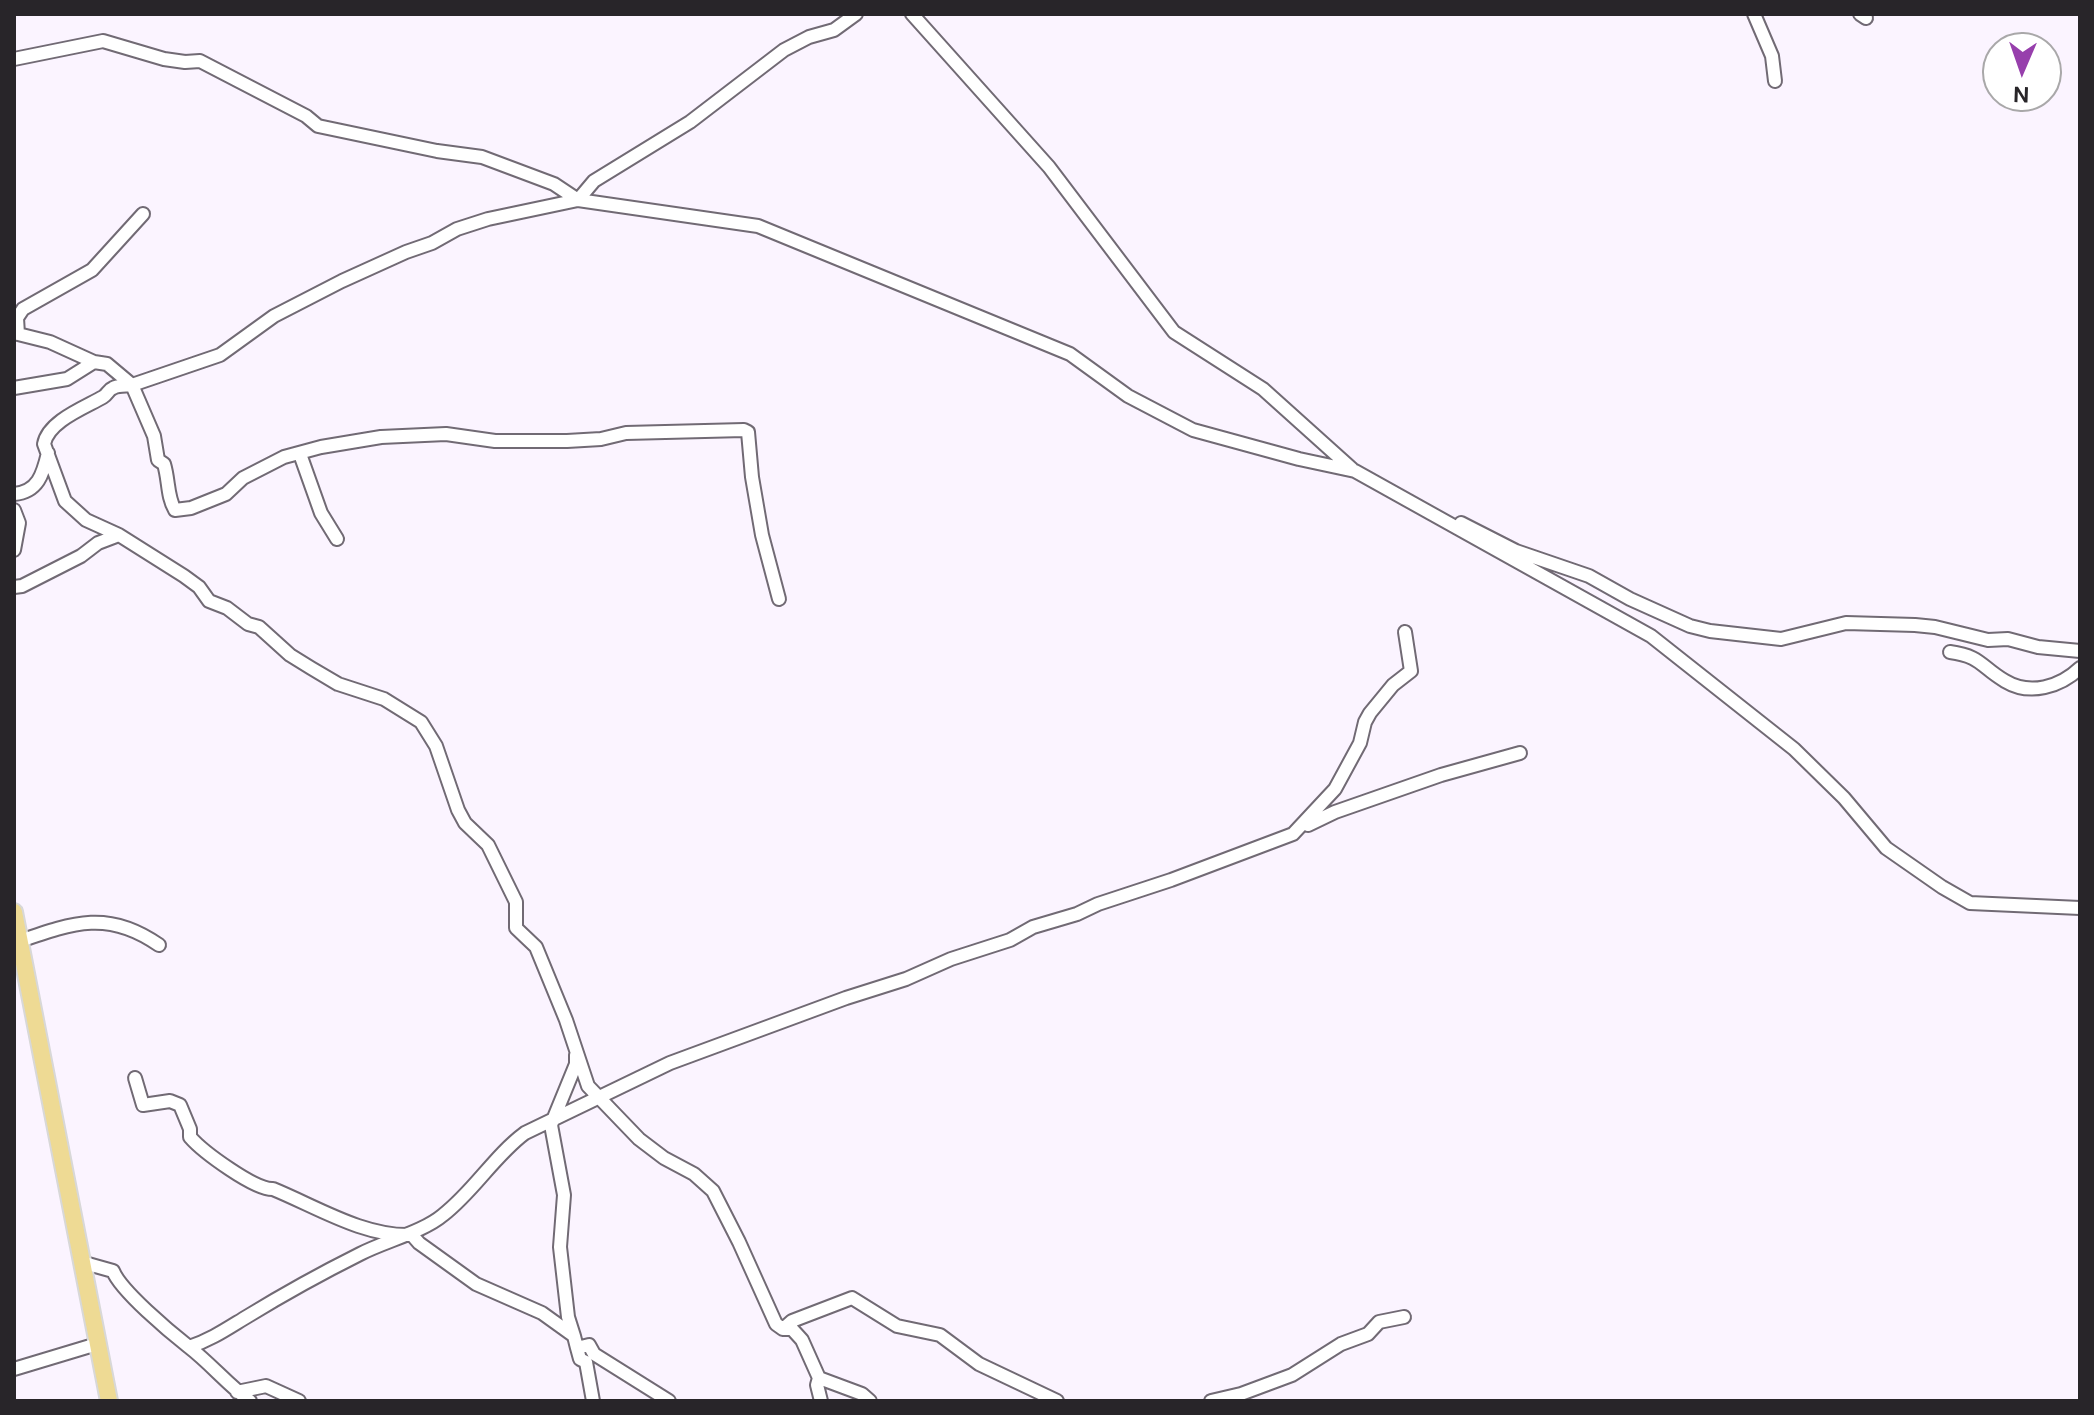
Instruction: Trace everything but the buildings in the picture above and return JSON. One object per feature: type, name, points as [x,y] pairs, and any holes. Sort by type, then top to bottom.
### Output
[{"type":"main road","points":[[14,912],[109,1401]]},
{"type":"street","points":[[578,200],[594,181],[690,122],[784,50],[809,37],[834,30],[856,14]]},
{"type":"street","points":[[912,14],[1049,167],[1174,332],[1263,389],[1355,471],[1651,636],[1794,749],[1844,798],[1886,848],[1942,887],[1970,903],[2080,908]]},
{"type":"street","points":[[1754,14],[1772,56],[1775,81]]},
{"type":"street","points":[[14,59],[103,41],[164,59],[200,61],[306,116],[318,126],[437,151],[482,157],[554,184],[578,200]]},
{"type":"street","points":[[821,1401],[817,1385],[819,1378],[802,1340],[792,1329],[783,1329],[776,1324],[713,1191],[694,1174],[651,1149],[597,1099],[588,1086],[566,1020],[536,947],[516,928],[516,902],[507,881],[488,845],[465,823],[436,746],[421,722],[384,699],[338,684],[311,668],[290,655],[259,627],[248,624],[227,608],[209,601],[199,587],[184,576],[119,535],[96,526],[70,507],[45,438],[57,425],[95,399],[103,397],[112,388],[132,385],[220,355],[274,316],[342,281],[432,243],[457,229],[488,219],[578,200],[758,226],[1070,354],[1128,396],[1193,430],[1355,471]]},
{"type":"street","points":[[143,214],[92,270],[23,309],[17,318],[16,334],[50,342],[94,362],[107,364],[132,385],[154,436],[158,460],[164,464],[169,481],[169,501],[175,510],[191,508],[226,494],[243,478],[268,464],[321,447],[411,435],[446,434],[495,441],[538,441],[590,440],[626,433],[648,434],[671,430],[744,430],[748,432],[762,535],[779,599]]},
{"type":"street","points":[[14,388],[67,379],[94,362]]},
{"type":"street","points":[[14,494],[26,493],[35,486],[48,453]]},
{"type":"street","points":[[300,454],[321,513],[337,539]]},
{"type":"street","points":[[1403,498],[1475,529],[1516,551],[1589,576],[1630,599],[1690,626],[1710,631],[1759,639],[1781,639],[1846,623],[1915,625],[1988,640],[2008,639],[2038,647],[2080,651]]},
{"type":"street","points":[[14,510],[19,523],[14,550]]},
{"type":"street","points":[[14,587],[22,586],[81,556],[98,543],[119,535]]},
{"type":"street","points":[[1293,834],[1335,789],[1360,743],[1370,713],[1393,685],[1411,671],[1405,632]]},
{"type":"street","points":[[1950,652],[1967,654],[1982,661],[2011,684],[2039,689],[2064,681],[2080,668]]},
{"type":"street","points":[[189,1347],[223,1333],[298,1287],[441,1217],[478,1183],[516,1140],[553,1118],[670,1063],[906,979],[951,959],[1010,940],[1033,927],[1266,846],[1358,804],[1450,772],[1520,753]]},
{"type":"street","points":[[20,941],[53,931],[109,922],[137,930],[159,945]]},
{"type":"street","points":[[576,1053],[576,1064],[553,1118],[552,1132],[564,1195],[560,1247],[568,1317],[580,1359],[586,1362],[593,1401]]},
{"type":"street","points":[[135,1078],[143,1105],[170,1101],[180,1105],[190,1137],[225,1166],[265,1189],[273,1189],[363,1227],[399,1236],[412,1235],[476,1284],[542,1313],[575,1342],[589,1345],[594,1354],[669,1401]]},
{"type":"street","points":[[81,1262],[113,1271],[124,1289],[250,1401]]},
{"type":"street","points":[[783,1329],[792,1321],[852,1298],[897,1326],[940,1335],[979,1364],[1057,1401]]},
{"type":"street","points":[[1211,1401],[1257,1388],[1307,1368],[1341,1344],[1368,1334],[1379,1322],[1404,1317]]},
{"type":"street","points":[[14,1369],[97,1344]]},
{"type":"street","points":[[819,1378],[862,1394],[870,1401]]},
{"type":"street","points":[[237,1392],[266,1386],[299,1401]]},
{"type":"street","points":[[1257,1388],[1264,1401]]}]
